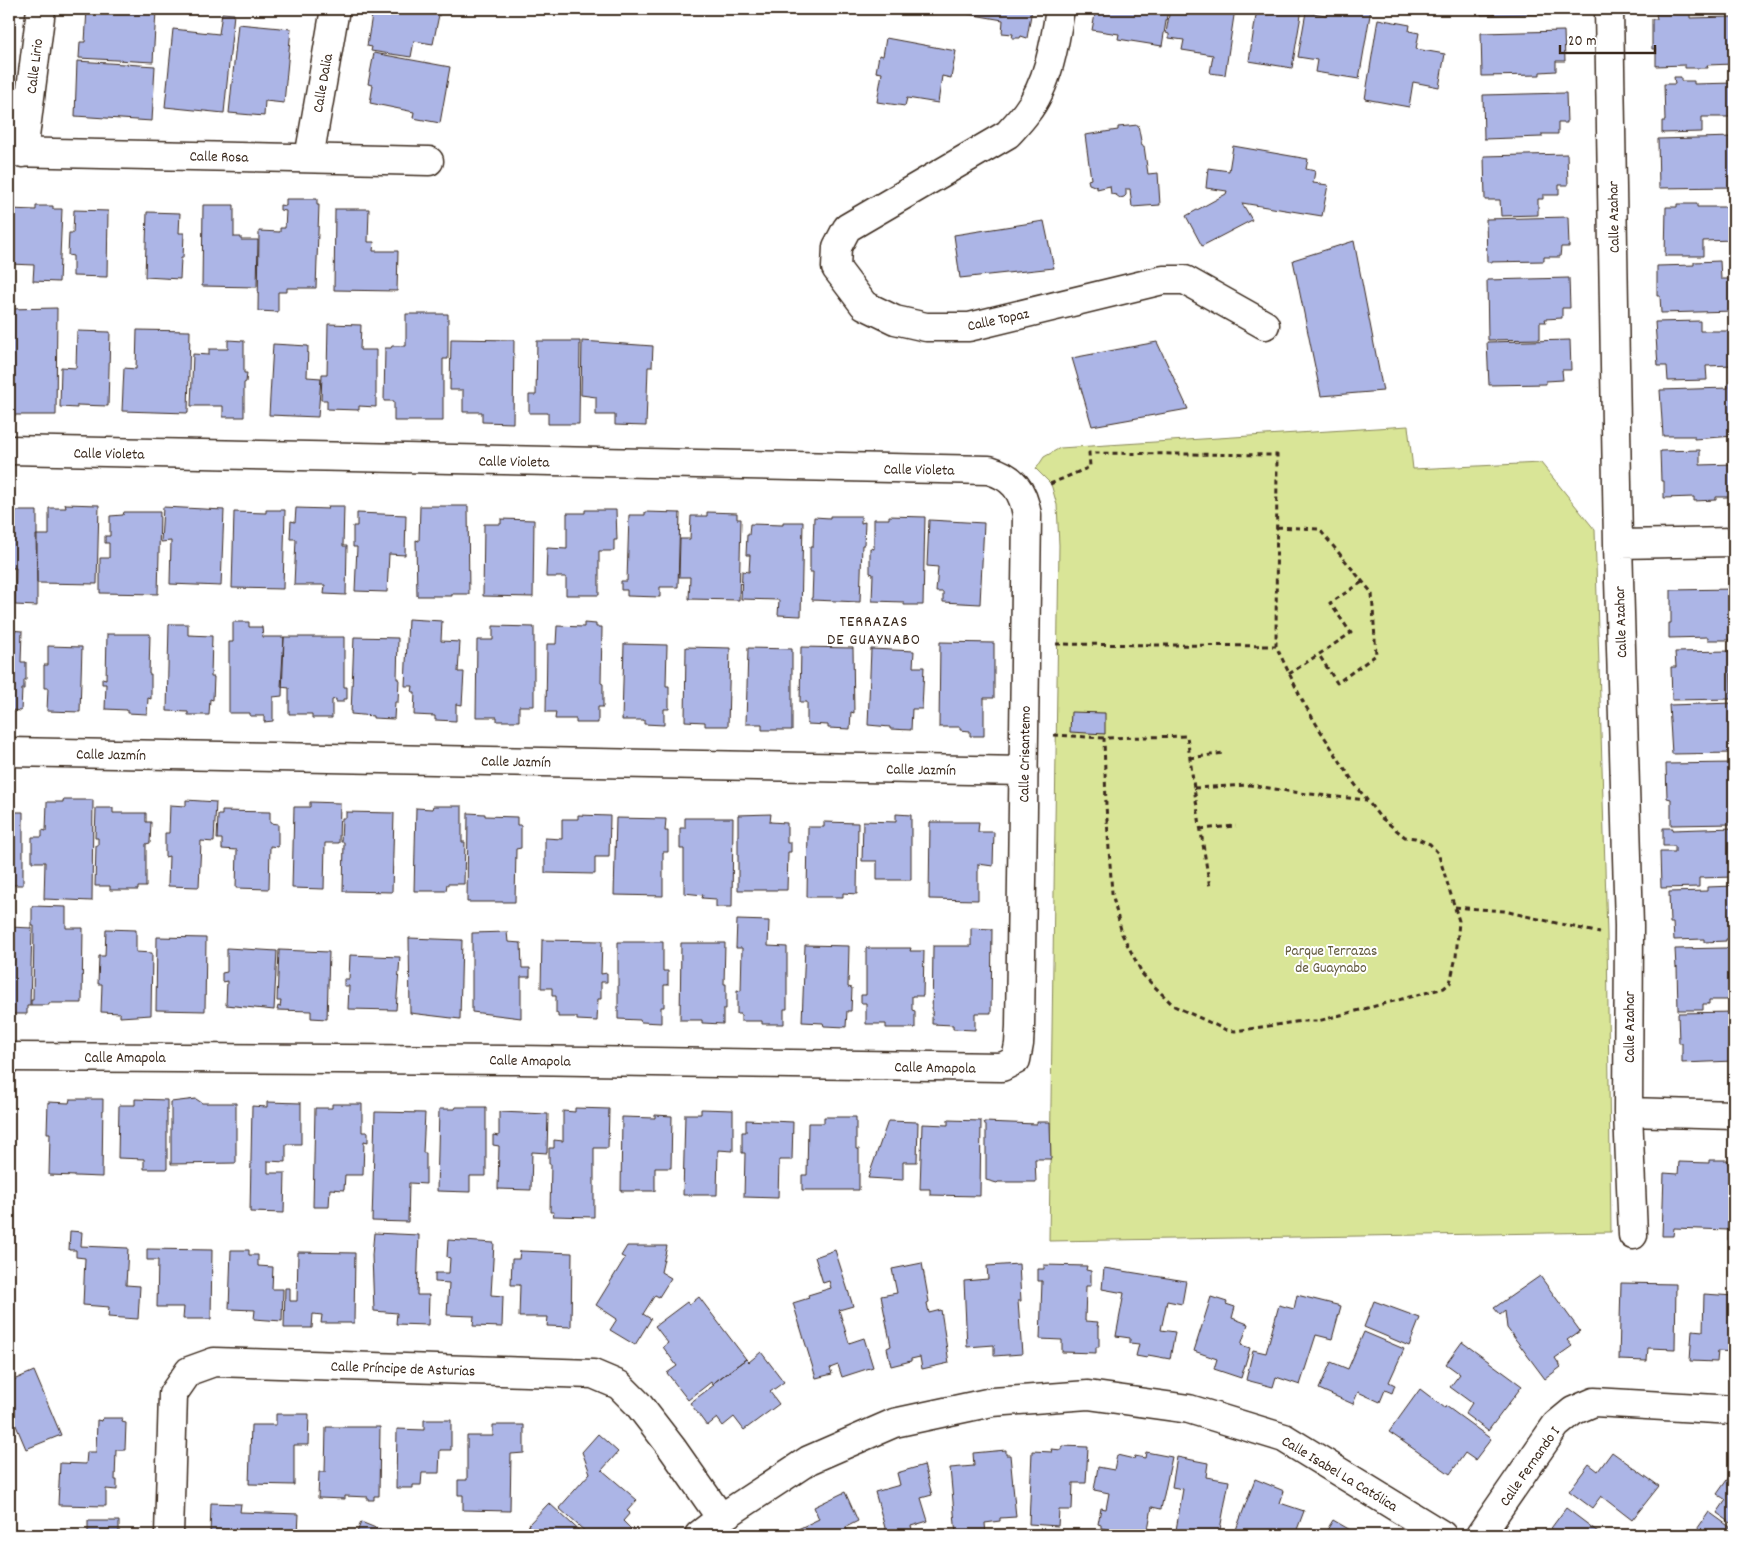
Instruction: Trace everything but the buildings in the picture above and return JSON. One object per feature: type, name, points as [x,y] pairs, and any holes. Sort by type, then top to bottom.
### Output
[{"type":"street","name":"Calle Lirio","points":[[16,152],[41,9]]},
{"type":"street","name":"Calle Dalia","points":[[309,158],[335,9]]},
{"type":"street","name":"Calle Topaz","points":[[1060,9],[1052,56],[1040,88],[1027,112],[1008,134],[848,228],[837,247],[836,268],[864,305],[895,320],[926,327],[969,327],[1163,280],[1185,280],[1265,326]]},
{"type":"street","name":"Calle Azahar","points":[[1609,9],[1618,544],[1629,939],[1628,1112],[1633,1235]]},
{"type":"street","name":"Calle Rosa","points":[[16,152],[429,161]]},
{"type":"street","name":"Calle Violeta","points":[[9,450],[989,470],[1001,474],[1019,490]]},
{"type":"street","name":"Calle Crisantemo","points":[[1019,490],[1027,515],[1020,1026]]},
{"type":"street","points":[[1618,544],[1734,542]]},
{"type":"street","name":"Calle Jazmín","points":[[9,752],[1024,771]]},
{"type":"street","name":"Calle Amapola","points":[[9,1057],[519,1060],[1002,1067],[1016,1060],[1020,1026]]},
{"type":"street","points":[[1628,1112],[1734,1115]]},
{"type":"street","name":"Calle Príncipe de Asturias","points":[[169,1535],[173,1394],[189,1371],[214,1362],[593,1374],[619,1385],[638,1404],[672,1448],[721,1518]]},
{"type":"street","name":"Calle Isabel La Católica","points":[[699,1535],[721,1518],[809,1460],[894,1424],[992,1402],[1088,1395],[1189,1409],[1284,1438],[1442,1535]]},
{"type":"street","name":"Calle Fernando I","points":[[1480,1535],[1556,1425],[1573,1411],[1594,1402],[1734,1410]]},
{"type":"path","points":[[1019,490],[1090,467],[1089,453],[1277,455],[1276,646],[1302,700],[1354,783],[1392,828],[1405,837],[1415,838],[1430,844],[1438,853],[1459,921],[1456,957],[1450,983],[1444,988],[1318,1021],[1302,1020],[1235,1032],[1204,1021],[1174,1006],[1143,975],[1122,934],[1111,885],[1104,738]]},
{"type":"path","points":[[1277,527],[1319,529],[1372,593],[1376,655],[1338,683],[1319,655]]},
{"type":"path","points":[[1289,674],[1351,633],[1330,603],[1364,581]]},
{"type":"path","points":[[1025,644],[1276,646]]},
{"type":"path","points":[[1024,733],[1104,738],[1187,736],[1210,888]]},
{"type":"path","points":[[1190,758],[1224,753]]},
{"type":"path","points":[[1194,788],[1250,785],[1300,793],[1368,800]]},
{"type":"path","points":[[1200,829],[1236,826]]},
{"type":"path","points":[[1455,907],[1504,911],[1629,939]]},
{"type":"green space","name":"Parque Terrazas de Guaynabo","points":[[1408,426],[1413,469],[1541,463],[1595,530],[1607,935],[1611,1232],[1049,1241],[1059,545],[1057,505],[1051,484],[1036,469],[1044,457],[1060,448]]},
{"type":"district","name":"TERRAZAS DE GUAYNABO","points":[[874,629]]}]
